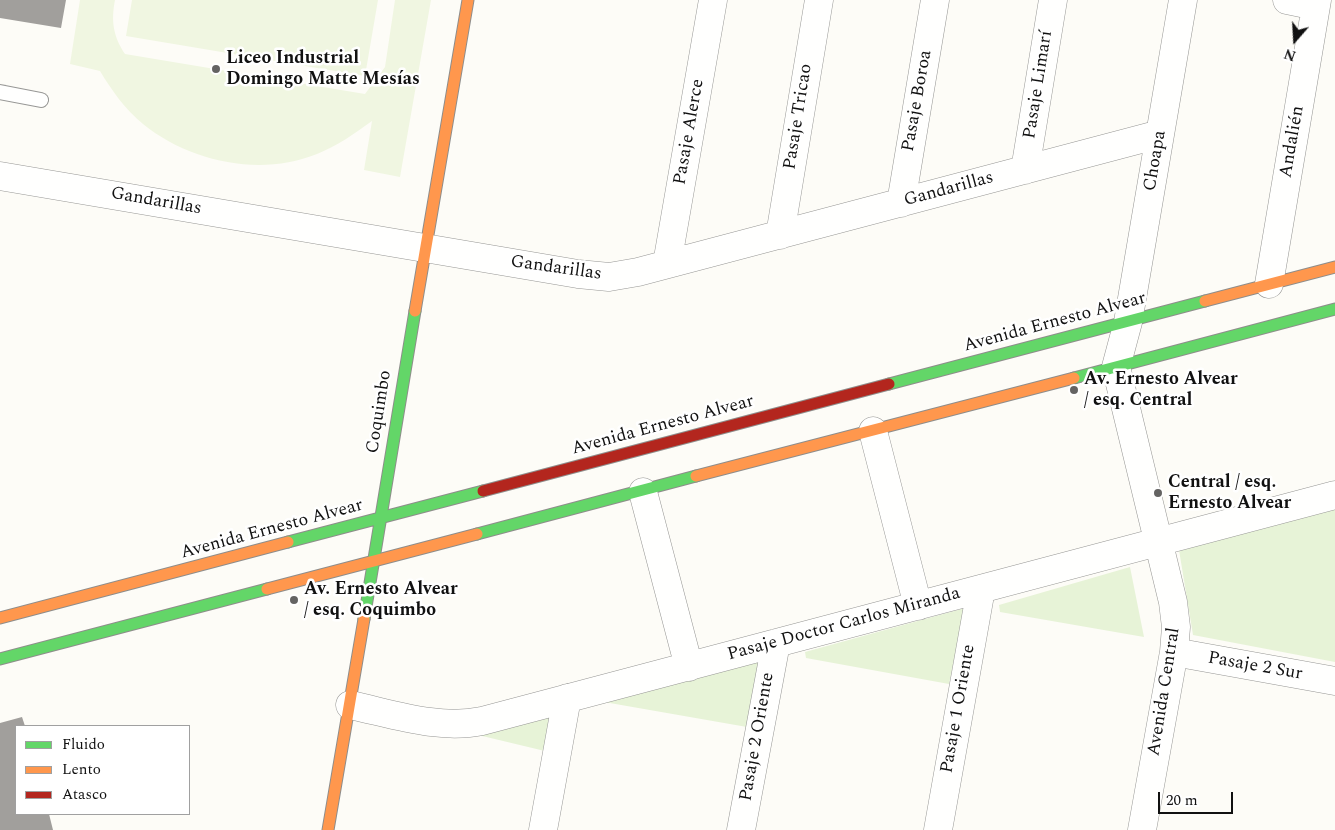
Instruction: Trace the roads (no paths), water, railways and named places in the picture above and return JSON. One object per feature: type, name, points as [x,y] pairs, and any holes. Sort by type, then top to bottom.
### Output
[{"type":"main road","name":"Coquimbo","points":[[328,830],[468,0]]},
{"type":"main road","name":"Avenida Ernesto Alvear","points":[[0,618],[1335,267]]},
{"type":"main road","points":[[0,659],[374,563],[1335,309]]},
{"type":"street","name":"Pasaje Alerce","points":[[668,264],[713,0]]},
{"type":"street","name":"Pasaje Tricao","points":[[780,235],[819,0]]},
{"type":"street","name":"Pasaje Boroa","points":[[901,203],[935,0]]},
{"type":"street","name":"Pasaje Limarí","points":[[1025,170],[1053,0]]},
{"type":"street","name":"Choapa","points":[[1128,322],[1184,0]]},
{"type":"street","points":[[1287,0],[1317,3]]},
{"type":"street","name":"Andalién","points":[[1269,284],[1317,3]]},
{"type":"street","name":"Gandarillas","points":[[0,176],[594,276],[624,275],[1160,134]]},
{"type":"street","name":"Avenida Central","points":[[1128,322],[1116,367],[1175,615],[1174,652],[1142,830]]},
{"type":"street","points":[[873,431],[918,606]]},
{"type":"street","points":[[643,492],[688,666]]},
{"type":"street","name":"Pasaje Doctor Carlos Miranda","points":[[350,705],[438,724],[464,725],[1335,495]]},
{"type":"street","name":"Pasaje 1 Oriente","points":[[938,830],[981,589]]},
{"type":"street","name":"Pasaje 2 Oriente","points":[[741,830],[776,643]]},
{"type":"street","name":"Pasaje 2 Sur","points":[[1174,652],[1335,681]]},
{"type":"street","points":[[544,830],[567,698]]},
{"type":"lane","points":[[0,92],[42,100]]},
{"type":"place","name":"Liceo Industrial Domingo Matte Mesías","points":[[216,69]]},
{"type":"place","name":"Av. Ernesto Alvear / esq. Central","points":[[1074,390]]},
{"type":"place","name":"Central / esq. Ernesto Alvear","points":[[1158,493]]},
{"type":"place","name":"Av. Ernesto Alvear / esq. Coquimbo","points":[[294,600]]}]
